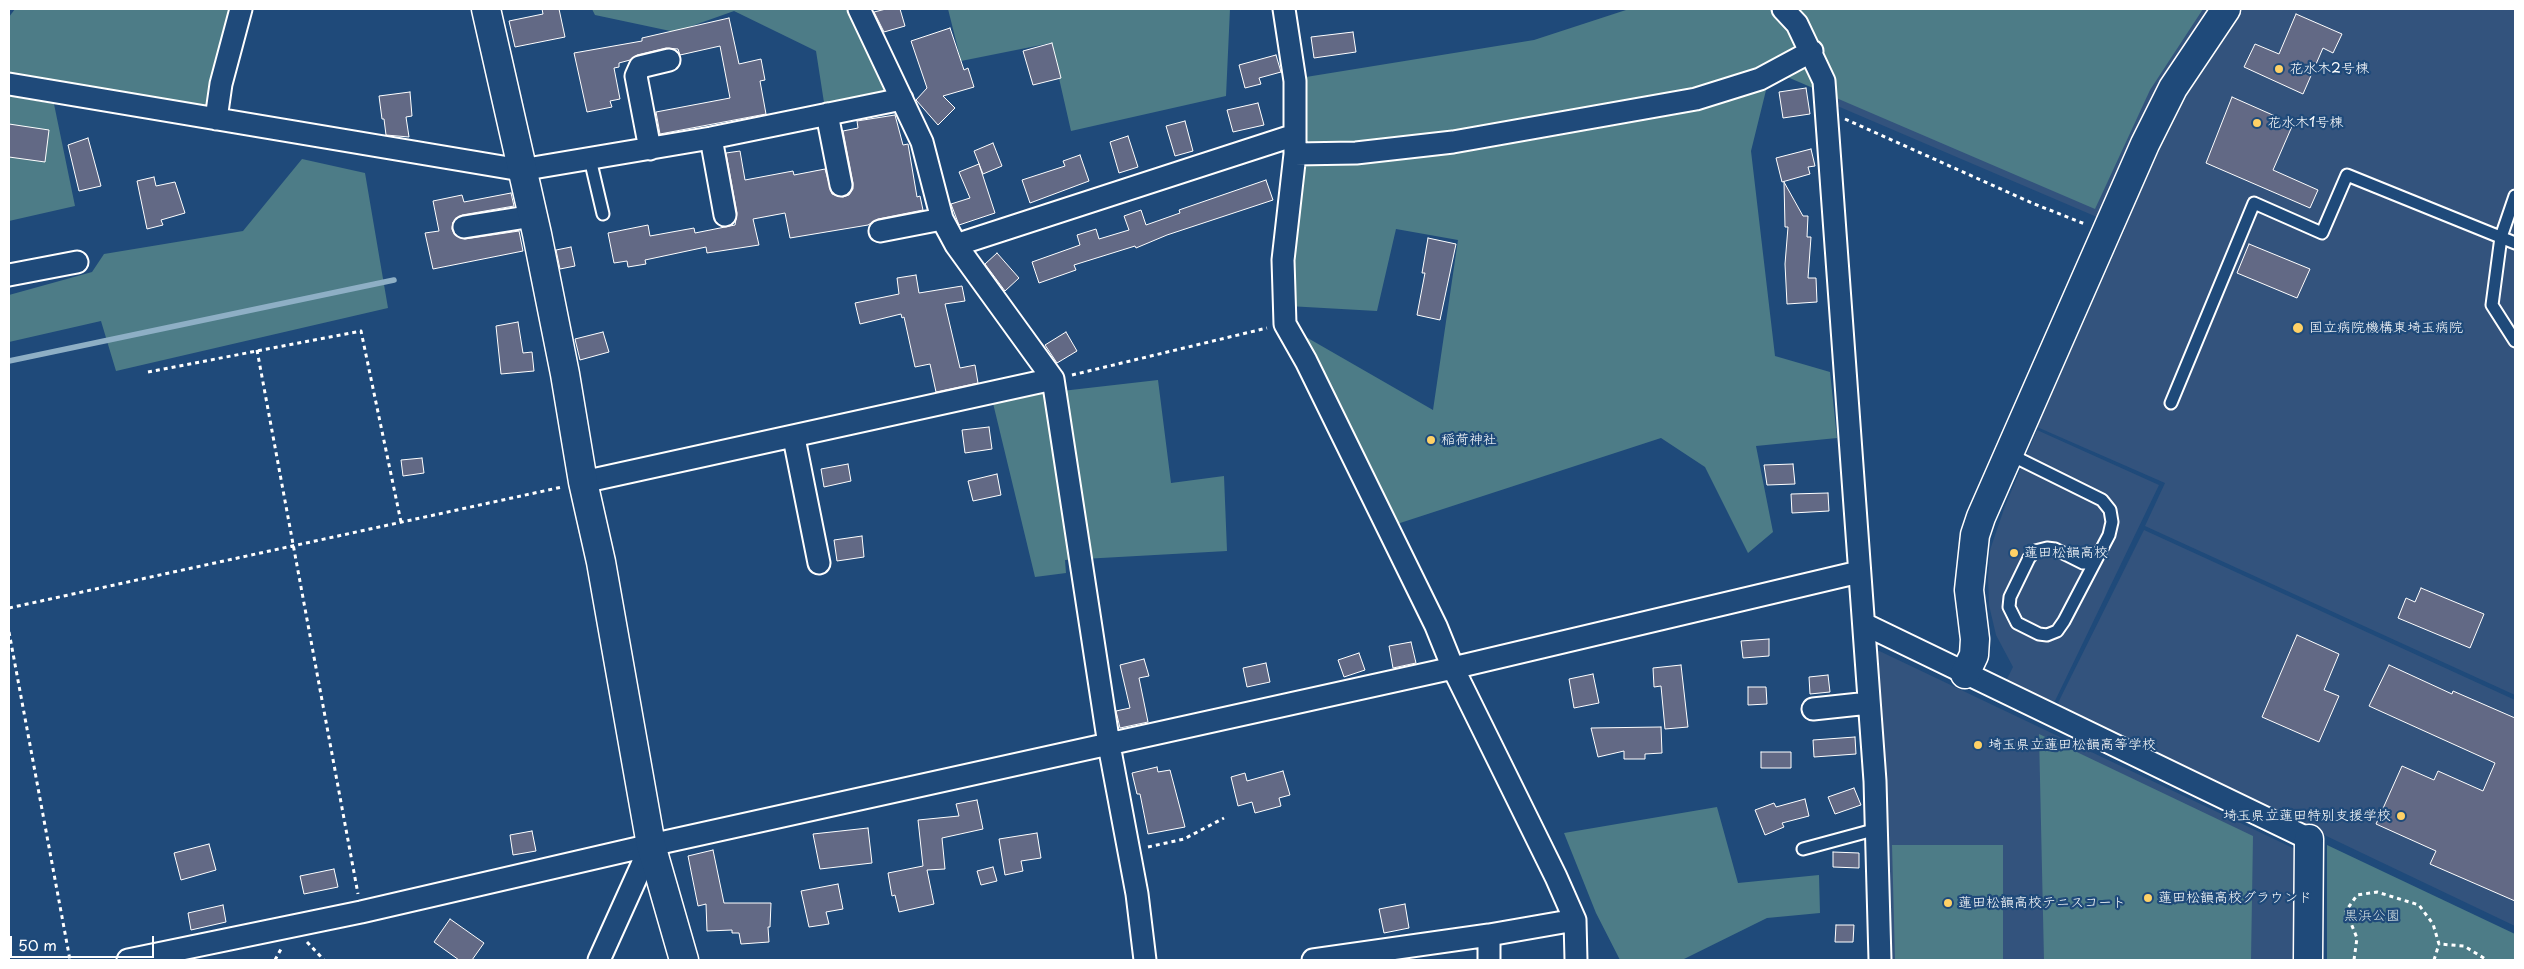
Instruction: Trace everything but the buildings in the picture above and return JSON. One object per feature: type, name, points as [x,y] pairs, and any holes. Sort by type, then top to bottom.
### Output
[{"type":"street","points":[[216,119],[220,84],[241,9]]},
{"type":"street","points":[[486,9],[535,225],[565,374],[582,482],[601,562],[651,845],[684,960]]},
{"type":"street","points":[[859,9],[922,142],[942,219],[956,244],[1053,379],[1109,745],[1129,851],[1145,960]]},
{"type":"street","points":[[1284,9],[1295,81],[1295,144],[1283,260],[1285,324],[1306,361],[1432,617],[1453,668],[1531,823],[1575,920],[1576,960]]},
{"type":"street","points":[[1783,9],[1797,24],[1812,52],[1824,81],[1864,624],[1877,829],[1880,960]]},
{"type":"street","points":[[1965,674],[1974,654],[1975,638],[1969,590],[1975,535],[2007,454],[2106,232],[2173,88],[2226,9]]},
{"type":"street","points":[[956,244],[1295,144],[1356,154],[1453,142],[1696,99],[1760,79],[1812,52]]},
{"type":"street","points":[[650,149],[636,76],[640,66],[669,60]]},
{"type":"street","points":[[9,84],[521,170],[711,138],[902,99]]},
{"type":"street","points":[[827,114],[841,185]]},
{"type":"street","points":[[711,138],[725,215]]},
{"type":"street","points":[[880,231],[942,219]]},
{"type":"street","points":[[464,227],[535,225]]},
{"type":"street","points":[[9,275],[77,262]]},
{"type":"street","points":[[582,482],[794,438],[1053,379]]},
{"type":"street","points":[[794,438],[819,563]]},
{"type":"street","points":[[128,960],[179,955],[651,845],[1453,668],[1859,572]]},
{"type":"street","points":[[1864,624],[2308,838],[2308,960]]},
{"type":"street","points":[[1813,709],[1869,704]]},
{"type":"street","points":[[599,960],[651,845]]},
{"type":"street","points":[[1313,960],[1409,954],[1489,935],[1575,920]]},
{"type":"street","points":[[1489,935],[1489,960]]},
{"type":"lane","points":[[590,159],[603,214]]},
{"type":"lane","points":[[2171,403],[2254,203],[2322,233],[2347,175],[2515,243]]},
{"type":"lane","points":[[2515,196],[2501,237],[2492,305],[2515,341]]},
{"type":"lane","points":[[2007,454],[2102,500],[2110,510],[2112,522],[2109,535],[2097,558],[2064,621],[2057,631],[2047,635],[2039,634],[2017,623],[2009,607],[2010,597],[2029,558],[2035,551],[2046,548],[2055,549],[2083,563],[2089,563],[2097,558]]},
{"type":"lane","points":[[1803,849],[1877,829]]},
{"type":"path","points":[[1826,110],[2032,203],[2106,232]]},
{"type":"path","points":[[1053,379],[1285,324]]},
{"type":"path","points":[[148,372],[361,331],[401,522]]},
{"type":"path","points":[[257,350],[361,912]]},
{"type":"path","points":[[9,608],[582,482]]},
{"type":"path","points":[[9,632],[70,960]]},
{"type":"path","points":[[1129,851],[1184,839],[1224,818]]},
{"type":"path","points":[[2354,960],[2357,938],[2346,911],[2357,894],[2377,892],[2419,906],[2433,924],[2439,944],[2434,960]]},
{"type":"path","points":[[2439,944],[2464,946],[2487,960]]},
{"type":"shaded area","name":"国立病院機構東埼玉病院","points":[[1792,9],[2515,9],[2515,695],[2145,526],[2165,483],[2037,427],[2125,229],[1835,105]]},
{"type":"shaded area","points":[[2037,430],[2159,485],[2053,705],[2005,683],[2013,667],[1996,635],[1989,605],[1990,550],[2005,506]]},
{"type":"shaded area","name":"埼玉県立蓮田特別支援学校","points":[[2144,530],[2515,700],[2515,926],[2056,707]]},
{"type":"shaded area","name":"埼玉県立蓮田松韻高等学校","points":[[1873,648],[2295,849],[2295,960],[1889,960]]},
{"type":"green space","points":[[15,9],[235,9],[207,111],[9,81],[9,17]]},
{"type":"green space","points":[[592,9],[848,9],[890,95],[825,109],[816,51],[734,11],[675,32],[595,15]]},
{"type":"green space","points":[[948,9],[1230,9],[1226,96],[1071,131],[1051,43],[961,61]]},
{"type":"green space","points":[[1629,9],[2203,9],[2150,90],[2095,209],[1771,70],[1751,151],[1775,356],[1830,372],[1837,438],[1756,446],[1773,532],[1748,553],[1705,467],[1661,438],[1397,524],[1306,337],[1433,410],[1458,240],[1396,229],[1377,311],[1288,306],[1306,77],[1534,40]]},
{"type":"green space","points":[[9,96],[54,104],[75,206],[9,221]]},
{"type":"green space","points":[[302,159],[365,173],[388,308],[116,371],[101,321],[9,342],[9,295],[92,272],[104,254],[243,231]]},
{"type":"green space","points":[[1158,380],[1171,483],[1224,476],[1227,551],[1065,560],[1066,573],[1035,577],[992,399]]},
{"type":"green space","name":"蓮田松韻高校グラウンド","points":[[2039,734],[2253,836],[2251,960],[2044,960]]},
{"type":"green space","points":[[1717,807],[1738,883],[1819,875],[1820,913],[1767,918],[1684,959],[1620,960],[1596,913],[1564,833]]},
{"type":"green space","name":"蓮田松韻高校テニスコート","points":[[1892,845],[2003,845],[2003,960],[1895,960]]},
{"type":"green space","name":"黒浜公園","points":[[2327,845],[2515,934],[2515,960],[2327,960]]},
{"type":"waterway","points":[[9,361],[394,280]]},
{"type":"place","name":"花水木2号棟","points":[[2279,69]]},
{"type":"place","name":"花水木1号棟","points":[[2257,123]]},
{"type":"place","name":"国立病院機構東埼玉病院","points":[[2298,328]]},
{"type":"place","name":"稲荷神社","points":[[1431,440]]},
{"type":"place","name":"蓮田松韻高校","points":[[2014,553]]},
{"type":"place","name":"埼玉県立蓮田松韻高等学校","points":[[1978,745]]},
{"type":"place","name":"埼玉県立蓮田特別支援学校","points":[[2401,816]]},
{"type":"place","name":"蓮田松韻高校グラウンド","points":[[2148,898]]},
{"type":"place","name":"蓮田松韻高校テニスコート","points":[[1948,903]]}]
